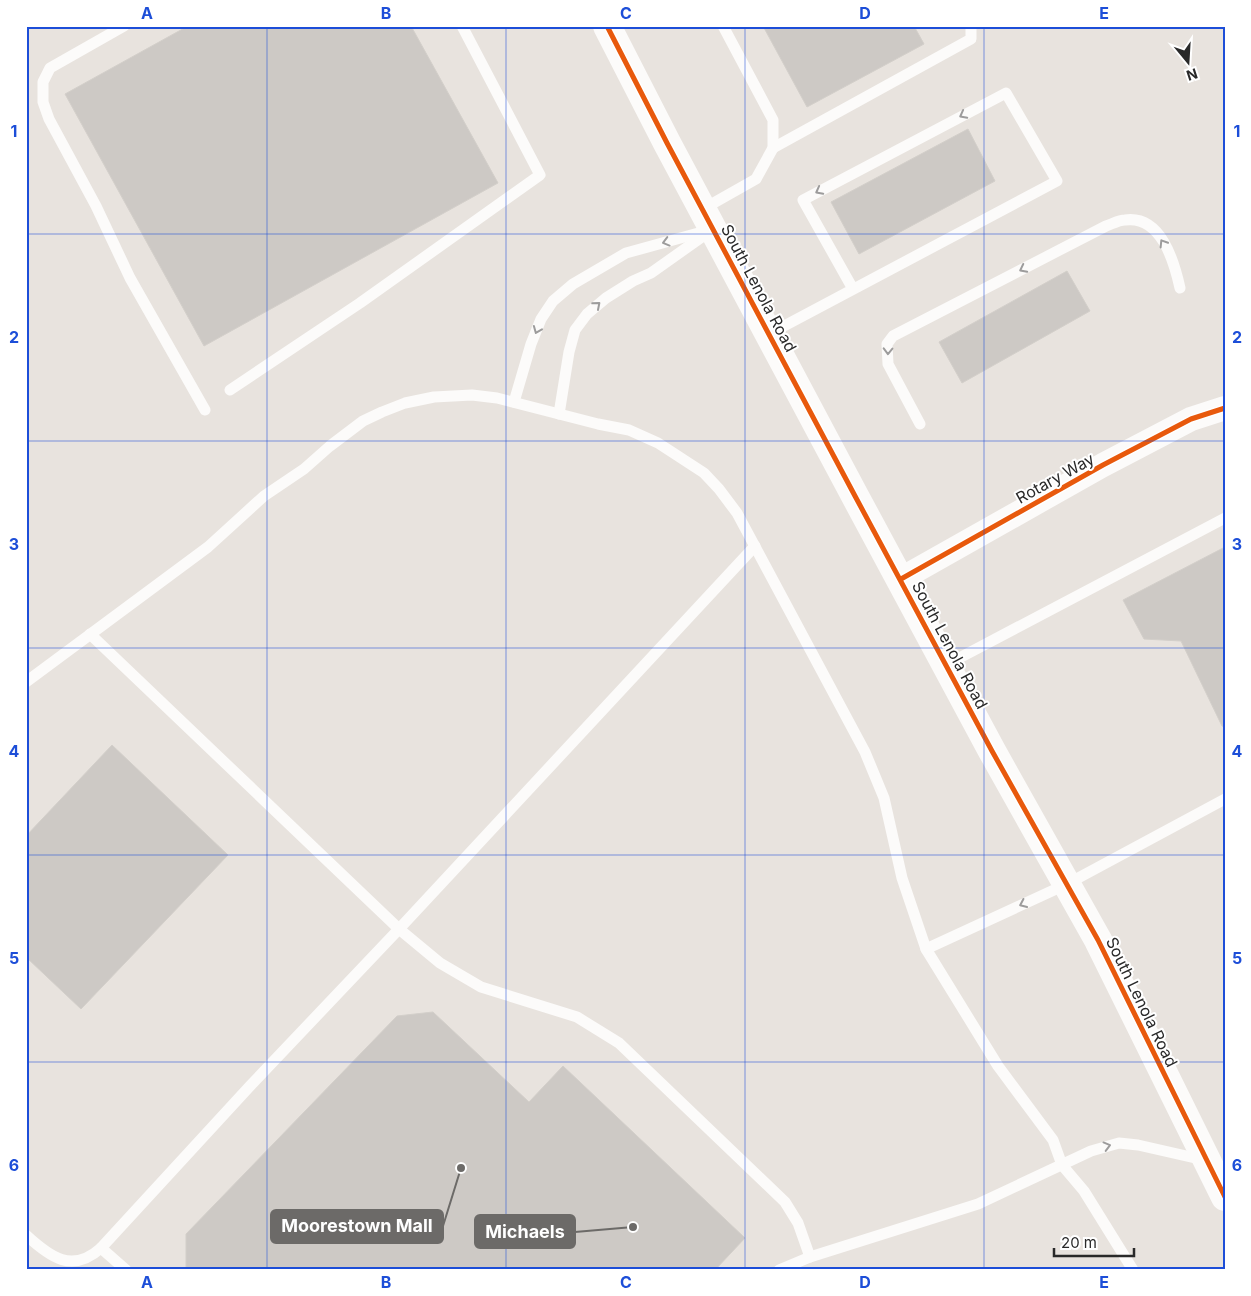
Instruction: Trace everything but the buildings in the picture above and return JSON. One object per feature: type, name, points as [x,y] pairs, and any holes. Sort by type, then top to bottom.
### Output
[{"type":"street","name":"South Lenola Road","points":[[607,26],[992,751],[1102,949],[1225,1197]]},
{"type":"street","name":"Rotary Way","points":[[901,579],[1103,465],[1191,418],[1225,408]]},
{"type":"lane","points":[[124,26],[50,68],[43,82],[43,102],[49,120],[96,206],[130,278],[205,410]]},
{"type":"lane","points":[[230,390],[360,304],[540,175],[462,26]]},
{"type":"lane","points":[[559,414],[564,370],[575,330],[586,314],[606,298],[633,281],[651,273],[708,219],[756,179],[773,148],[773,120],[723,26]]},
{"type":"lane","points":[[773,148],[971,39],[971,26]]},
{"type":"lane","points":[[769,334],[1057,182],[1006,93],[803,200],[853,289]]},
{"type":"lane","points":[[514,402],[531,344],[541,319],[553,301],[573,284],[626,253],[708,219]]},
{"type":"lane","points":[[920,424],[888,364],[887,344],[893,336],[1106,226],[1124,220],[1142,221],[1155,230],[1168,250],[1176,269],[1180,288]]},
{"type":"lane","points":[[26,682],[208,547],[264,496],[304,469],[330,446],[363,422],[405,403],[434,397],[472,395],[514,402],[598,424],[629,430],[658,442],[704,473],[737,513],[860,741],[881,788],[902,878],[926,949],[998,1066],[1052,1140],[1062,1165],[1084,1191],[1133,1270]]},
{"type":"lane","points":[[946,665],[1225,518]]},
{"type":"lane","points":[[26,1235],[57,1259],[70,1262],[92,1256],[101,1248],[755,546]]},
{"type":"lane","points":[[90,634],[399,929],[440,963],[481,987],[577,1017],[619,1043],[785,1202],[798,1223],[810,1256]]},
{"type":"lane","points":[[926,949],[1067,884],[1225,799]]},
{"type":"lane","points":[[779,1270],[810,1256],[978,1204],[1091,1150],[1119,1143],[1138,1145],[1206,1161]]},
{"type":"lane","points":[[101,1248],[126,1270]]},
{"type":"cycle path","points":[[607,26],[667,143],[855,496],[992,751],[1098,940],[1225,1197]]},
{"type":"cycle path","points":[[901,579],[1103,465],[1191,419],[1225,408]]},
{"type":"place","name":"Moorestown Mall","points":[[461,1168]]},
{"type":"place","name":"Michaels","points":[[633,1227]]}]
